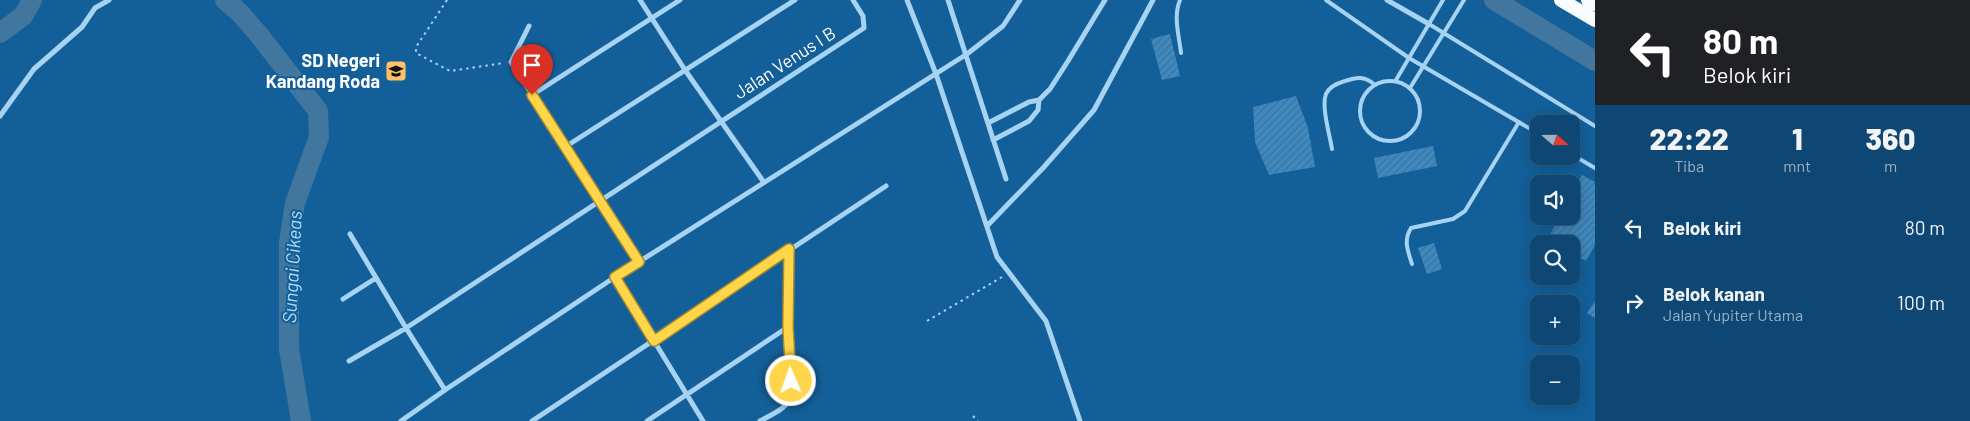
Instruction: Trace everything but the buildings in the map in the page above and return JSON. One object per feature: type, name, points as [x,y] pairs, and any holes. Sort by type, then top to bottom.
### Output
[{"type":"highway","points":[[1561,0],[1595,20]]},
{"type":"highway","points":[[1588,0],[1595,4]]},
{"type":"street","points":[[0,116],[34,69],[82,27],[95,8],[110,0]]},
{"type":"street","points":[[640,0],[685,70],[763,181]]},
{"type":"street","points":[[532,95],[680,0]]},
{"type":"street","points":[[565,147],[795,0]]},
{"type":"street","name":"Jalan Venus I B","points":[[349,361],[406,328],[864,28],[864,16],[853,0]]},
{"type":"street","points":[[907,0],[936,74],[961,152],[988,225],[997,258],[1046,321],[1080,421]]},
{"type":"street","points":[[948,0],[1006,179]]},
{"type":"street","points":[[401,421],[615,277],[763,181],[967,54],[1003,26],[1020,0]]},
{"type":"street","points":[[993,140],[1029,121],[1038,110],[1039,100],[1059,75],[1105,0]]},
{"type":"street","points":[[988,225],[1043,168],[1094,110],[1153,0]]},
{"type":"street","points":[[1387,0],[1429,24]]},
{"type":"street","points":[[529,26],[511,62],[639,262]]},
{"type":"street","points":[[988,123],[1029,102],[1039,100]]},
{"type":"street","points":[[532,421],[886,186]]},
{"type":"street","points":[[350,234],[445,390]]},
{"type":"street","points":[[760,421],[784,407],[790,401],[792,394],[788,327],[789,249]]},
{"type":"street","points":[[615,277],[703,421]]},
{"type":"street","points":[[344,299],[376,278]]},
{"type":"street","points":[[647,421],[788,327]]},
{"type":"lane","points":[[1180,0],[1176,8],[1176,20],[1181,53]]},
{"type":"lane","points":[[1326,0],[1409,58],[1530,129]]},
{"type":"lane","points":[[1396,80],[1443,0]]},
{"type":"lane","points":[[1410,88],[1464,0]]},
{"type":"lane","points":[[1429,24],[1595,126]]},
{"type":"lane","points":[[1332,149],[1324,101],[1326,93],[1340,83],[1358,77],[1367,79],[1374,84]]},
{"type":"lane","points":[[1385,80],[1396,80],[1410,88],[1415,94],[1420,106],[1419,120],[1412,131],[1402,139],[1389,141],[1376,138],[1366,130],[1360,118],[1360,105],[1365,93],[1374,84],[1385,80]]},
{"type":"lane","points":[[1412,264],[1406,243],[1407,235],[1411,228],[1453,218],[1464,211],[1519,122]]},
{"type":"lane","points":[[1580,159],[1595,168]]},
{"type":"path","points":[[447,0],[416,47],[416,53],[450,70],[511,62]]},
{"type":"path","points":[[927,321],[1008,273]]},
{"type":"path","points":[[973,416],[978,421]]},
{"type":"waterway","name":"Sungai Cikeas","points":[[0,33],[23,16],[32,0]]},
{"type":"waterway","name":"Sungai Cikeas","points":[[225,0],[240,13],[259,35],[318,111],[319,137],[295,203],[289,243],[289,349],[301,421]]},
{"type":"waterway","points":[[1494,0],[1595,61]]},
{"type":"place","name":"SD Negeri Kandang Roda","points":[[396,71]]},
{"type":"route","points":[[532,95],[639,262],[615,277],[654,341],[789,249],[788,327],[791,381]]}]
